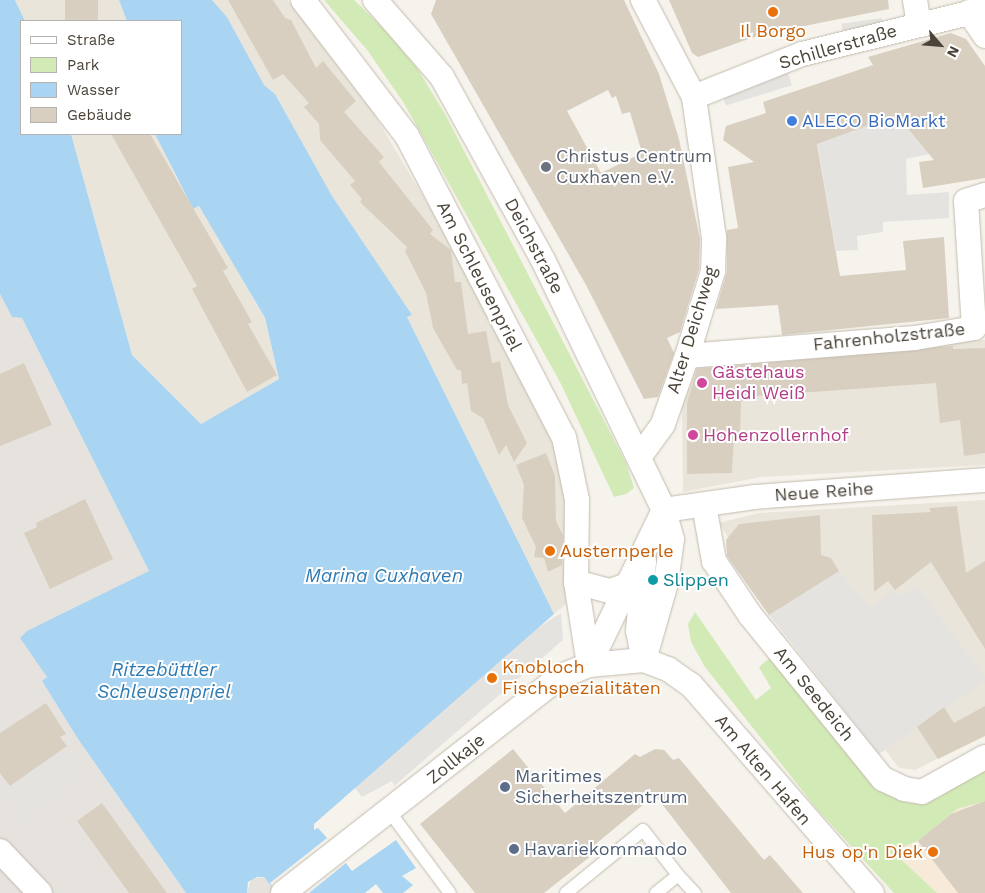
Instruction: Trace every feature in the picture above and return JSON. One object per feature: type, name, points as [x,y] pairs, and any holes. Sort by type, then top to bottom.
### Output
[{"type":"street","name":"Am Schleusenpriel","points":[[303,0],[407,136],[564,437],[578,500],[576,582],[589,665]]},
{"type":"street","name":"Deichstraße","points":[[375,0],[442,77],[543,260],[640,456],[664,510],[672,540],[666,583],[644,660]]},
{"type":"street","name":"Alter Deichweg","points":[[640,456],[663,424],[687,356],[713,271],[714,238],[694,97],[643,0]]},
{"type":"street","points":[[915,0],[919,24]]},
{"type":"street","points":[[977,11],[985,36]]},
{"type":"street","name":"Schillerstraße","points":[[694,97],[802,54],[977,11]]},
{"type":"street","name":"Fahrenholzstraße","points":[[687,356],[915,338],[974,328],[966,201],[985,195]]},
{"type":"street","name":"Neue Reihe","points":[[664,510],[754,496],[985,480]]},
{"type":"street","name":"Am Seedeich","points":[[704,505],[714,561],[750,615],[883,779],[904,790],[922,792],[985,758]]},
{"type":"street","points":[[589,665],[627,585],[645,553],[664,510]]},
{"type":"street","points":[[644,660],[638,631],[645,553]]},
{"type":"street","points":[[576,582],[610,591],[627,585]]},
{"type":"street","name":"Zollkaje","points":[[283,893],[389,812],[559,677],[589,665],[644,660]]},
{"type":"street","name":"Am Alten Hafen","points":[[644,660],[668,669],[691,685],[872,893]]},
{"type":"street","points":[[0,851],[40,893]]},
{"type":"lane","points":[[389,812],[450,893]]},
{"type":"lane","points":[[566,893],[643,830],[695,893]]},
{"type":"lane","points":[[656,893],[678,874]]},
{"type":"shaded area","points":[[15,0],[119,0],[127,20],[25,20]]},
{"type":"shaded area","points":[[212,0],[287,0],[358,87],[470,275],[547,428],[564,470],[566,604],[554,614],[407,317],[411,315],[332,196],[275,94],[264,85],[227,17]]},
{"type":"shaded area","points":[[882,18],[883,25],[842,31],[841,24]]},
{"type":"shaded area","points":[[787,69],[792,85],[726,105],[721,89]]},
{"type":"shaded area","name":"ALECO BioMarkt","points":[[895,115],[929,154],[906,159],[907,195],[949,192],[949,218],[883,222],[883,232],[857,236],[858,250],[836,251],[817,141]]},
{"type":"shaded area","points":[[71,135],[155,135],[192,209],[199,206],[265,319],[279,379],[201,424],[132,355]]},
{"type":"shaded area","points":[[0,294],[12,317],[22,318],[149,571],[21,638],[47,677],[42,681],[78,739],[186,893],[0,893]]},
{"type":"shaded area","points":[[985,340],[985,465],[761,477],[683,492],[682,406],[698,362]]},
{"type":"shaded area","points":[[985,500],[985,735],[915,770],[899,768],[749,571],[719,523],[759,513]]},
{"type":"shaded area","points":[[839,571],[870,608],[895,590],[901,597],[917,586],[985,677],[985,681],[879,754],[769,615]]},
{"type":"shaded area","points":[[561,613],[563,640],[394,786],[392,781],[362,797],[353,786],[538,628]]},
{"type":"shaded area","points":[[67,746],[79,774],[44,800],[26,821],[5,789]]},
{"type":"shaded area","points":[[985,801],[985,893],[937,893],[891,851],[918,841],[957,809]]},
{"type":"shaded area","points":[[264,877],[277,893],[247,893],[251,879]]},
{"type":"green space","points":[[324,0],[354,0],[381,26],[417,68],[445,114],[626,463],[634,488],[626,494],[614,497],[560,382],[405,105],[368,51]]},
{"type":"green space","points":[[695,612],[756,700],[771,688],[759,667],[772,656],[893,796],[904,802],[921,804],[940,797],[985,767],[985,801],[957,809],[918,841],[892,851],[937,893],[894,893],[816,808],[705,667],[691,642],[688,624]]},
{"type":"water","points":[[0,0],[15,0],[25,20],[20,20],[20,135],[71,135],[132,355],[201,424],[279,379],[265,318],[199,206],[193,209],[156,135],[182,135],[182,20],[127,20],[119,0],[212,0],[227,17],[264,85],[275,94],[332,196],[412,315],[407,317],[554,614],[314,824],[314,830],[318,828],[352,871],[396,840],[416,868],[402,876],[413,885],[403,893],[383,893],[376,884],[365,893],[277,893],[264,877],[257,877],[248,882],[247,893],[186,893],[78,739],[42,681],[47,677],[20,638],[27,631],[149,571],[22,318],[12,317],[0,294]]},
{"type":"pier","points":[[327,838],[346,863],[309,893],[277,893],[270,883]]},
{"type":"building","points":[[65,0],[98,0],[98,20],[65,20]]},
{"type":"building","points":[[228,0],[273,0],[285,18],[291,20],[316,68],[323,61],[356,101],[344,112],[384,157],[379,162],[433,230],[430,234],[451,250],[455,282],[461,282],[468,334],[486,331],[492,363],[500,361],[508,405],[527,443],[514,462],[506,445],[499,455],[483,418],[471,411],[467,383],[462,384],[461,370],[457,370],[433,328],[426,293],[405,251],[407,247],[360,202],[362,199],[350,185],[355,181],[320,140],[319,124],[304,107],[309,103],[283,74],[273,80]]},
{"type":"building","points":[[436,0],[624,0],[659,74],[679,139],[700,239],[699,269],[680,332],[667,338],[674,353],[658,397],[644,399],[586,285],[431,14]],"holes":[[[608,90],[612,98],[616,96],[622,114],[630,112],[642,153],[601,173],[567,111]]]},
{"type":"building","points":[[669,0],[888,0],[889,9],[760,35],[698,57],[692,53]]},
{"type":"building","points":[[951,33],[966,39],[985,66],[985,178],[923,188],[919,162],[934,160],[896,115],[817,144],[840,276],[906,270],[903,241],[944,237],[949,318],[782,335],[778,305],[716,309],[727,272],[727,230],[738,228],[728,167],[754,162],[723,140],[726,126],[766,113],[763,102],[873,65],[868,57]]},
{"type":"building","points":[[112,135],[151,135],[228,268],[223,271],[252,322],[248,324],[277,375],[247,392],[192,289],[197,286]]},
{"type":"building","points":[[953,346],[953,349],[985,348],[985,453],[964,456],[960,420],[940,423],[936,383],[757,396],[757,400],[741,401],[740,437],[734,437],[732,473],[687,474],[687,403],[697,369]]},
{"type":"building","points":[[24,363],[52,425],[0,446],[0,374]]},
{"type":"building","points":[[546,453],[555,476],[556,521],[563,535],[562,565],[548,572],[544,558],[534,557],[536,547],[522,518],[524,485],[516,465]]},
{"type":"building","points":[[85,499],[113,559],[50,589],[24,533],[37,527],[36,523]]},
{"type":"building","points":[[957,506],[966,573],[985,561],[985,649],[931,562],[895,590],[888,581],[874,592],[872,515],[931,512],[929,508]]},
{"type":"building","points":[[820,515],[821,555],[831,558],[839,571],[769,615],[727,556],[726,540],[739,524]]},
{"type":"building","points":[[46,703],[66,734],[60,737],[67,746],[10,786],[0,773],[0,733]]},
{"type":"building","points":[[985,706],[985,736],[938,759],[917,727],[944,707],[954,723]]},
{"type":"building","points":[[513,749],[565,813],[635,754],[640,757],[655,749],[664,750],[673,760],[679,758],[764,860],[770,855],[803,893],[731,893],[655,795],[592,847],[596,852],[544,893],[475,893],[420,824]]},
{"type":"building","points":[[985,801],[985,893],[958,893],[918,841],[951,814]]},
{"type":"building","points":[[102,803],[167,893],[129,893],[77,821]]},
{"type":"place","name":"Il Borgo","points":[[773,12]]},
{"type":"place","name":"ALECO BioMarkt","points":[[792,121]]},
{"type":"place","name":"Christus Centrum Cuxhaven e.V.","points":[[546,167]]},
{"type":"place","name":"Gästehaus Heidi Weiß","points":[[702,383]]},
{"type":"place","name":"Hohenzollernhof","points":[[693,435]]},
{"type":"place","name":"Austernperle","points":[[550,551]]},
{"type":"place","name":"Slippen","points":[[653,580]]},
{"type":"place","name":"Knobloch Fischspezialitäten","points":[[492,678]]},
{"type":"place","name":"Maritimes Sicherheitszentrum","points":[[505,787]]},
{"type":"place","name":"Havariekommando","points":[[514,849]]},
{"type":"place","name":"Hus op'n Diek","points":[[933,852]]},
{"type":"water label","name":"Marina Cuxhaven","points":[[384,576]]},
{"type":"water label","name":"Ritzebüttler Schleusenpriel","points":[[164,681]]}]
